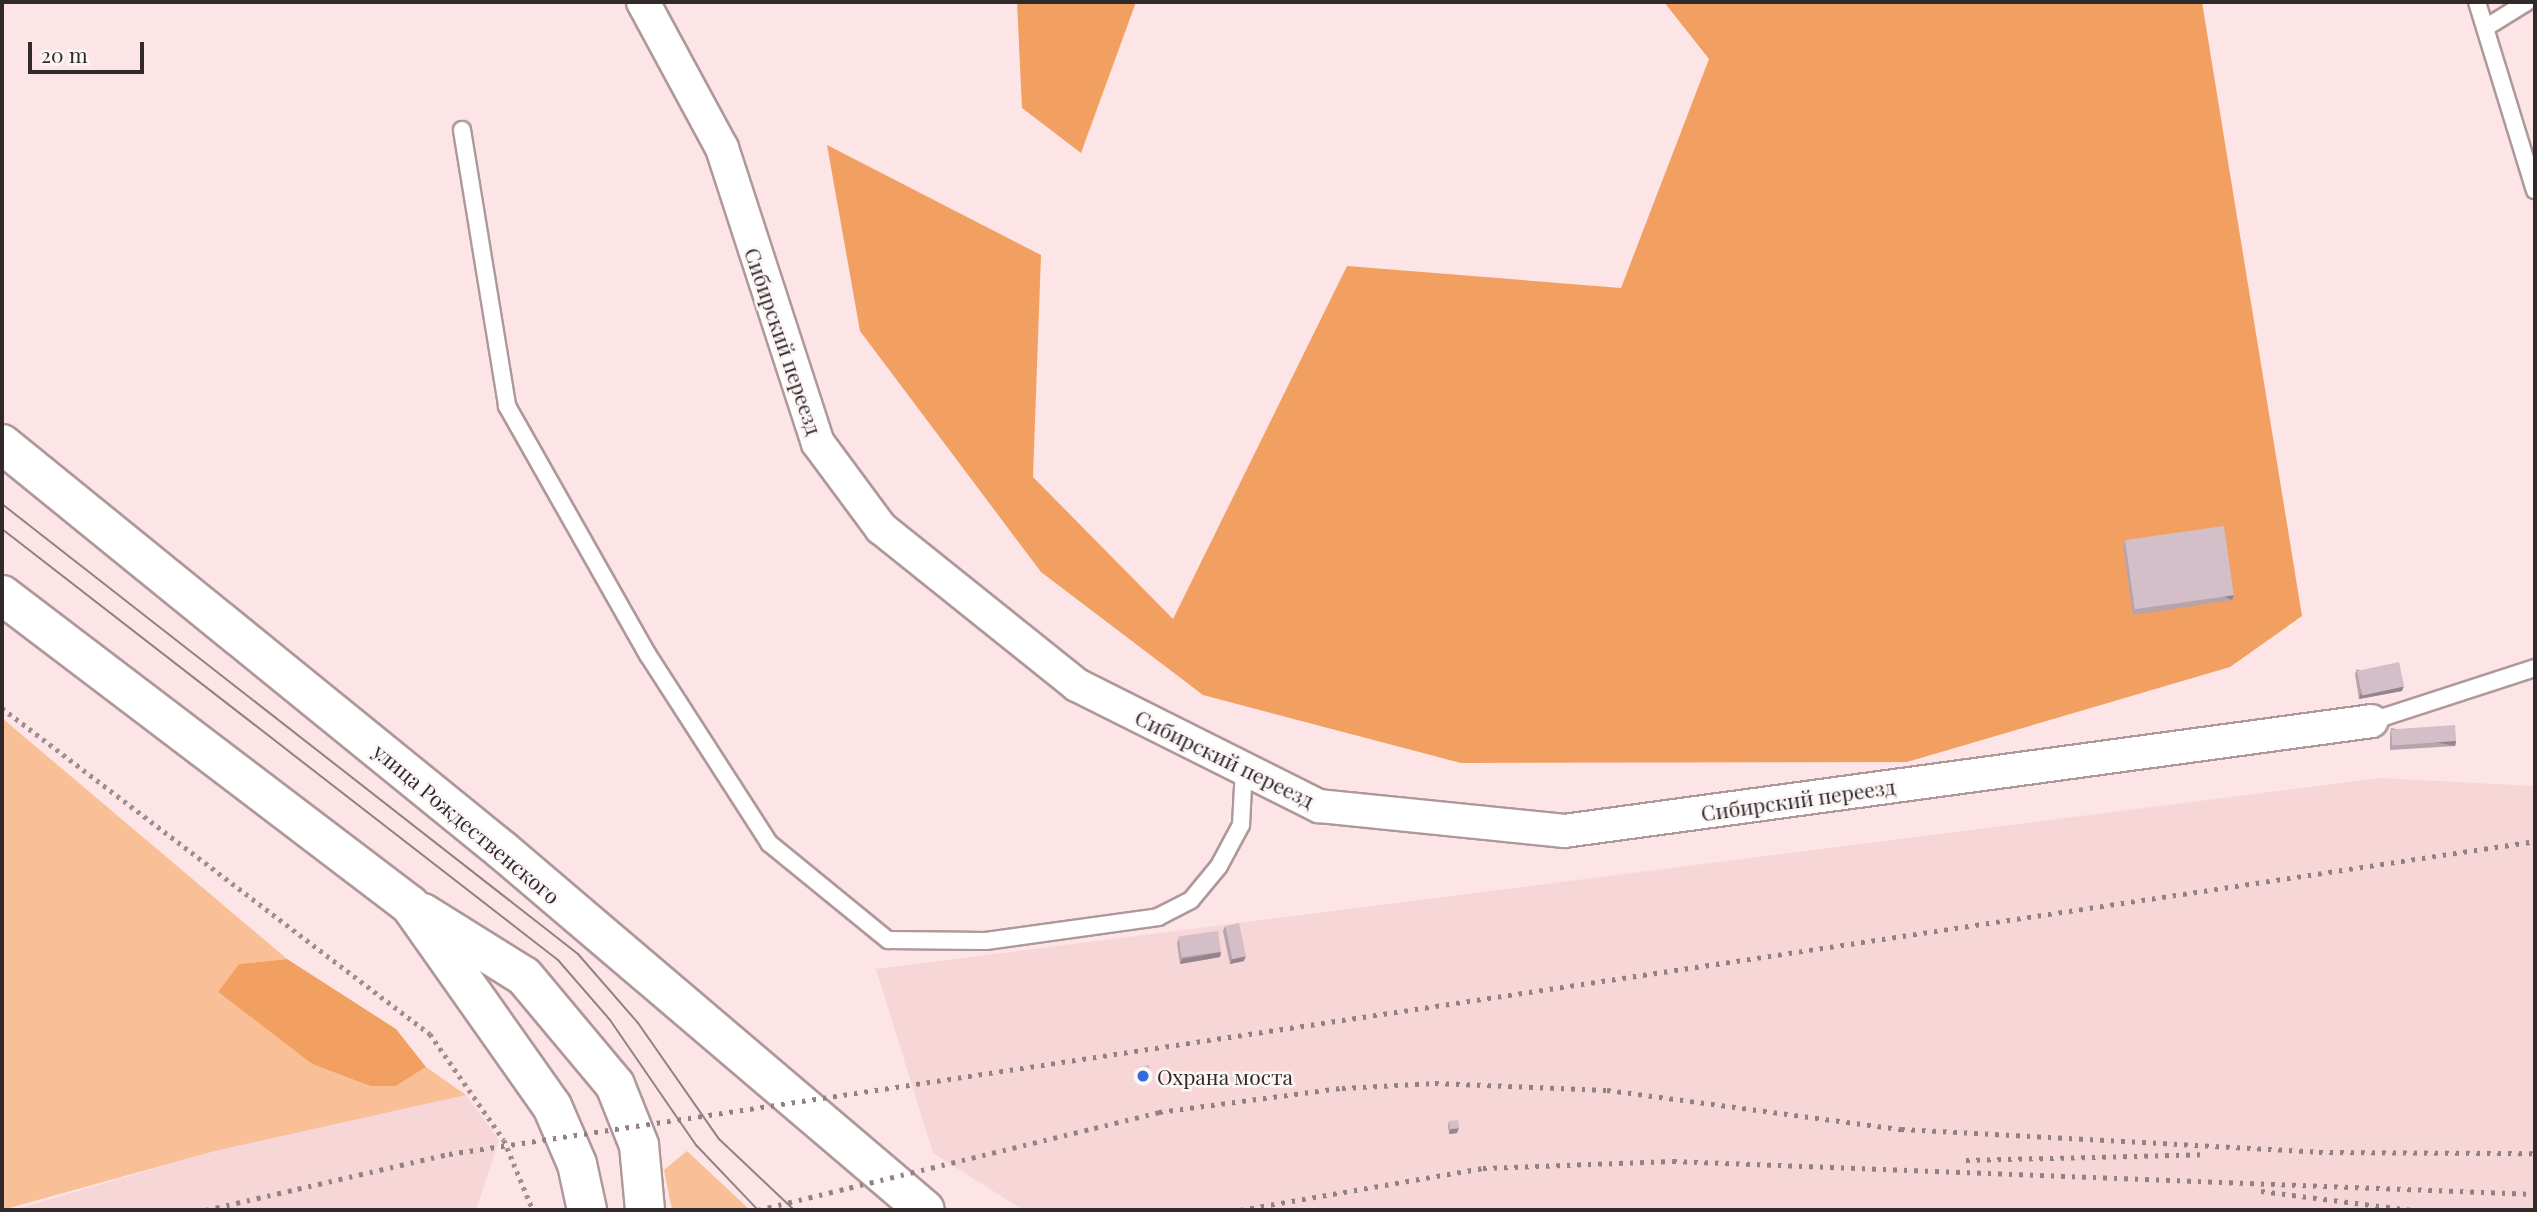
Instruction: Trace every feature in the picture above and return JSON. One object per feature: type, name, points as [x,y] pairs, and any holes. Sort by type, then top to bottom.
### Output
[{"type":"main road","name":"улица Рождественского","points":[[2,444],[502,850],[925,1210]]},
{"type":"main road","points":[[2,596],[410,905],[524,976],[615,1085],[639,1145],[645,1210]]},
{"type":"main road","points":[[410,905],[552,1106],[577,1164],[587,1210]]},
{"type":"street","name":"Сибирский переезд","points":[[643,2],[722,148],[818,443],[881,528],[1077,685],[1319,806],[1564,831],[2372,721]]},
{"type":"lane","points":[[2477,2],[2535,190]]},
{"type":"lane","points":[[2485,28],[2527,2]]},
{"type":"lane","points":[[462,130],[507,406],[648,655],[769,843],[877,932],[888,940],[986,941],[1158,917],[1191,900],[1219,866],[1241,825],[1244,768]]},
{"type":"lane","points":[[2372,721],[2535,668]]},
{"type":"path","points":[[2,708],[430,1034],[504,1140],[533,1210]]},
{"type":"shaded area","points":[[1017,2],[1136,2],[1081,153],[1022,108]]},
{"type":"shaded area","points":[[1664,2],[2202,2],[2302,616],[2230,667],[1907,762],[1461,763],[1203,695],[1041,572],[860,331],[827,145],[1041,255],[1033,477],[1173,619],[1347,266],[1621,288],[1709,59]]},
{"type":"shaded area","points":[[2,718],[287,959],[239,964],[218,992],[312,1064],[370,1086],[396,1086],[426,1067],[466,1095],[215,1151],[2,1210]]},
{"type":"shaded area","points":[[2380,778],[2535,786],[2535,1210],[1023,1210],[933,1153],[876,969]]},
{"type":"shaded area","points":[[287,959],[396,1029],[426,1067],[396,1086],[370,1086],[312,1064],[218,992],[239,964]]},
{"type":"shaded area","points":[[466,1095],[499,1140],[476,1210],[13,1210],[215,1151]]},
{"type":"shaded area","points":[[687,1151],[750,1210],[672,1210],[664,1170]]},
{"type":"building","points":[[2224,526],[2234,595],[2135,609],[2125,540]]},
{"type":"building","points":[[2399,662],[2404,686],[2362,695],[2357,671]]},
{"type":"building","points":[[2455,725],[2456,741],[2392,745],[2391,729]]},
{"type":"building","points":[[1239,923],[1246,956],[1232,959],[1225,926]]},
{"type":"building","points":[[1218,931],[1221,952],[1181,957],[1178,937]]},
{"type":"building","points":[[1149,1065],[1151,1075],[1140,1077],[1138,1067]]},
{"type":"building","points":[[1458,1120],[1459,1128],[1450,1129],[1449,1121]]},
{"type":"tram line","points":[[2,504],[578,954],[638,1023],[719,1139],[794,1210]]},
{"type":"tram line","points":[[2,529],[558,960],[610,1020],[696,1145],[758,1210]]},
{"type":"railway","points":[[206,1210],[449,1154],[2535,841]]},
{"type":"railway","points":[[758,1210],[1159,1112],[1342,1088],[1435,1083],[1607,1090],[1901,1129],[2319,1152],[2535,1153]]},
{"type":"railway","points":[[1966,1160],[2204,1154]]},
{"type":"railway","points":[[1240,1210],[1483,1168],[1673,1161],[2535,1194]]},
{"type":"railway","points":[[2261,1191],[2412,1210]]},
{"type":"place","name":"Охрана моста","points":[[1143,1076]]}]
